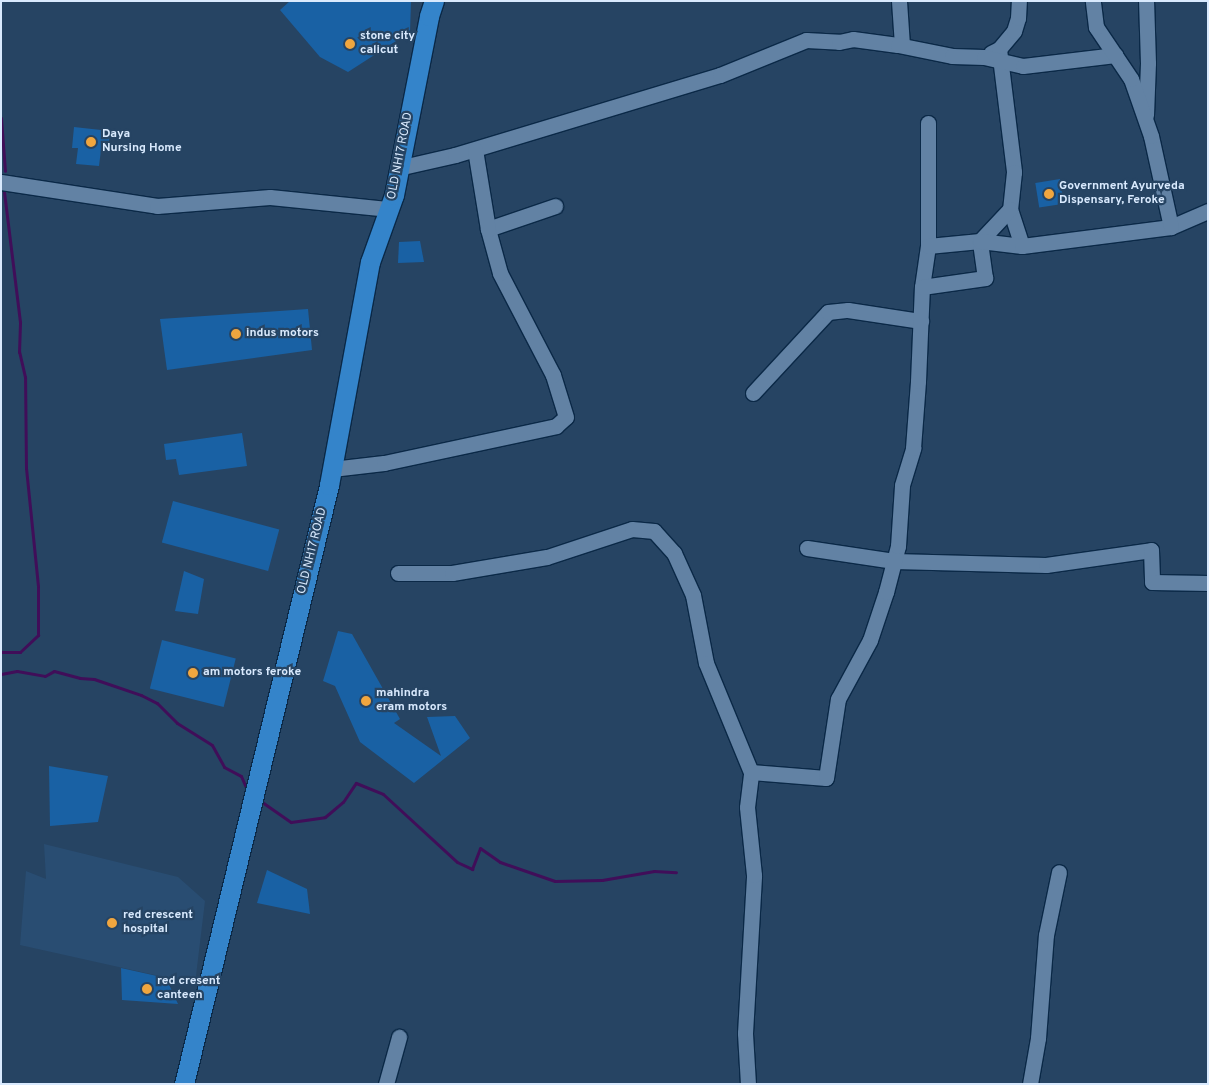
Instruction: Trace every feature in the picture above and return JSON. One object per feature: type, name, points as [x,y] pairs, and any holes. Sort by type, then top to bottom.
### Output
[{"type":"main road","name":"OLD NH17 ROAD","points":[[184,1084],[332,468],[370,262],[394,195],[430,6]]},
{"type":"street","points":[[899,1],[902,45]]},
{"type":"street","points":[[1019,1],[1018,18],[1014,31],[999,54],[1014,172],[1010,209],[1022,246]]},
{"type":"street","points":[[1093,1],[1096,27],[1131,79],[1152,136],[1170,227]]},
{"type":"street","points":[[1146,1],[1148,63],[1146,120]]},
{"type":"street","points":[[398,168],[475,150],[720,75],[806,40],[839,42],[853,39],[902,45],[952,56],[984,57],[999,54],[1023,66],[1115,55]]},
{"type":"street","points":[[751,772],[826,778],[838,699],[870,640],[894,561],[898,546],[902,485],[913,448],[922,288],[928,246],[928,123]]},
{"type":"street","points":[[332,468],[384,463],[556,426],[566,417],[553,375],[500,273],[488,229],[475,150]]},
{"type":"street","points":[[1,182],[157,206],[270,196],[389,209]]},
{"type":"street","points":[[488,229],[555,206]]},
{"type":"street","points":[[980,241],[1010,209]]},
{"type":"street","points":[[928,246],[980,241],[1022,246],[1170,227],[1208,210]]},
{"type":"street","points":[[922,288],[985,278],[980,241]]},
{"type":"street","points":[[753,393],[828,312],[848,310],[921,321]]},
{"type":"street","points":[[398,573],[452,573],[547,557],[632,529],[654,531],[674,553],[693,595],[706,663],[751,772],[747,807],[754,875],[745,1033],[748,1084]]},
{"type":"street","points":[[807,548],[894,561],[1046,565],[1151,550],[1152,582],[1208,583]]},
{"type":"street","points":[[1030,1084],[1038,1038],[1046,935],[1059,872]]},
{"type":"street","points":[[386,1084],[399,1037]]},
{"type":"shaded area","name":"red crescent hospital","points":[[44,844],[178,877],[205,901],[195,984],[20,945],[26,871],[46,879]]},
{"type":"building","name":"stone city calicut","points":[[290,1],[411,1],[410,32],[348,72],[320,57],[280,10]]},
{"type":"building","points":[[74,127],[110,131],[108,151],[101,150],[99,166],[76,164],[78,148],[72,148]]},
{"type":"building","name":"Government Ayurveda Dispensary, Feroke","points":[[1060,179],[1064,204],[1039,208],[1035,183]]},
{"type":"building","points":[[420,241],[424,262],[398,263],[399,242]]},
{"type":"building","name":"indus motors","points":[[308,309],[312,350],[167,370],[160,319]]},
{"type":"building","points":[[242,433],[247,466],[179,475],[176,459],[166,460],[164,444]]},
{"type":"building","points":[[173,501],[279,529],[268,571],[162,543]]},
{"type":"building","points":[[184,571],[204,579],[198,614],[175,611]]},
{"type":"building","name":"mahindra eram motors","points":[[338,631],[352,634],[400,719],[394,723],[441,756],[427,717],[455,716],[470,738],[414,783],[360,742],[335,686],[323,681]]},
{"type":"building","name":"am motors feroke","points":[[162,640],[236,658],[224,707],[150,689]]},
{"type":"building","points":[[49,766],[108,776],[98,822],[50,826]]},
{"type":"building","points":[[267,870],[307,889],[310,914],[257,903]]},
{"type":"building","name":"red cresent canteen","points":[[121,968],[166,978],[178,1004],[122,1000]]},
{"type":"waterway","points":[[1,118],[5,171]]},
{"type":"waterway","points":[[1,652],[20,652],[38,635],[38,586],[26,468],[25,377],[19,352],[20,322],[4,191]]},
{"type":"waterway","points":[[1,674],[17,671],[45,676],[54,671],[80,678],[94,679],[141,695],[157,703],[177,723],[212,745],[224,767],[241,776],[248,792]]},
{"type":"waterway","points":[[262,802],[291,822],[325,817],[343,802],[356,783],[383,794],[457,862],[472,869],[480,848],[500,862],[555,881],[602,880],[654,871],[676,872]]},
{"type":"place","name":"stone city calicut","points":[[350,44]]},
{"type":"place","name":"Daya Nursing Home","points":[[91,142]]},
{"type":"place","name":"Government Ayurveda Dispensary, Feroke","points":[[1049,194]]},
{"type":"place","name":"indus motors","points":[[236,334]]},
{"type":"place","name":"am motors feroke","points":[[193,673]]},
{"type":"place","name":"mahindra eram motors","points":[[366,701]]},
{"type":"place","name":"red crescent hospital","points":[[112,923]]},
{"type":"place","name":"red cresent canteen","points":[[147,989]]}]
